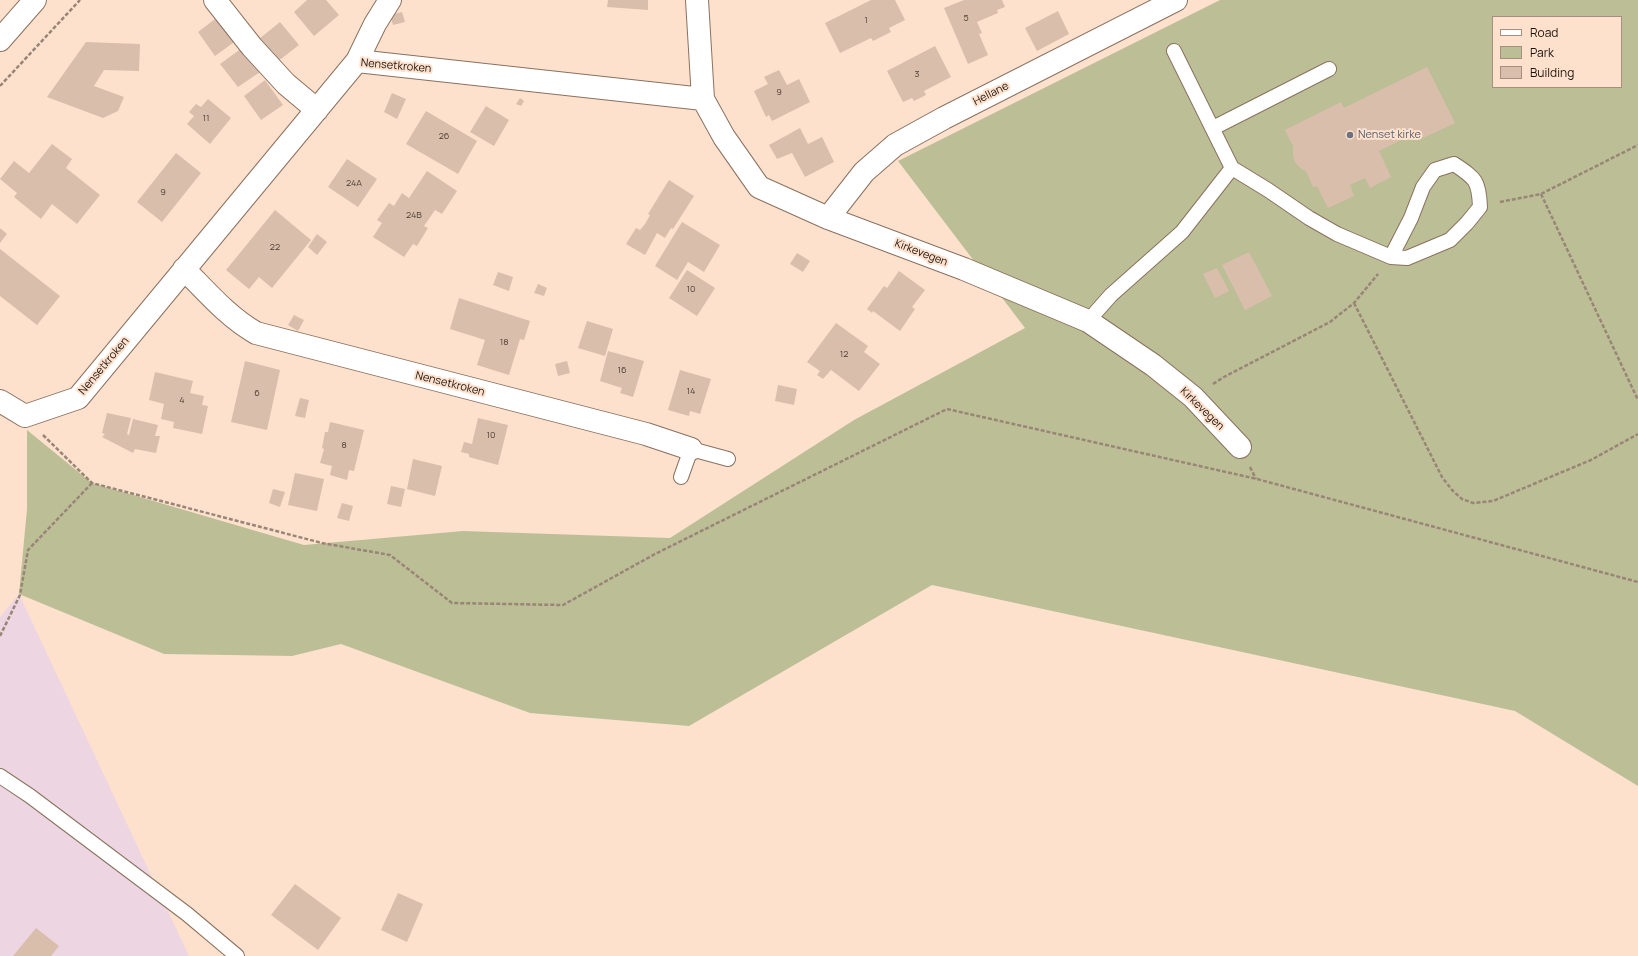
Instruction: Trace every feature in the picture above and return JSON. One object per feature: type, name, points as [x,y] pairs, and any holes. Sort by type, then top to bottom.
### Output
[{"type":"main road","points":[[0,40],[35,0]]},
{"type":"main road","points":[[215,0],[252,47],[286,84],[317,110]]},
{"type":"main road","points":[[357,61],[390,0]]},
{"type":"main road","name":"Kirkevegen","points":[[697,0],[703,99],[724,137],[760,187],[828,218],[964,269],[1088,321],[1153,365],[1193,397],[1240,447]]},
{"type":"main road","name":"Hellane","points":[[828,218],[864,172],[895,145],[944,118],[1176,0]]},
{"type":"main road","name":"Nensetkroken","points":[[25,416],[78,398],[357,61],[703,99]]},
{"type":"main road","name":"Nensetkroken","points":[[184,269],[231,316],[256,333],[646,434],[691,448]]},
{"type":"main road","points":[[0,401],[25,416]]},
{"type":"lane","points":[[1174,51],[1232,168],[1268,190],[1308,218],[1337,234],[1391,257],[1407,258],[1450,240],[1480,207],[1480,191],[1472,176],[1454,164],[1435,170],[1423,187],[1411,218],[1391,257]]},
{"type":"lane","points":[[1213,128],[1329,69]]},
{"type":"lane","points":[[1088,321],[1111,295],[1182,232],[1232,168]]},
{"type":"lane","points":[[680,477],[691,448],[728,459]]},
{"type":"lane","points":[[0,776],[30,796],[181,909],[237,956]]},
{"type":"path","points":[[0,86],[80,0]]},
{"type":"path","points":[[1480,207],[1541,194],[1638,145]]},
{"type":"path","points":[[1541,194],[1638,400]]},
{"type":"path","points":[[1193,397],[1224,377],[1330,322],[1354,303],[1391,257]]},
{"type":"path","points":[[1354,303],[1442,478],[1462,499],[1473,503],[1493,501],[1591,460],[1638,434]]},
{"type":"path","points":[[25,416],[92,483],[322,543],[390,555],[452,603],[563,605],[655,554],[946,409],[1257,479],[1638,582]]},
{"type":"path","points":[[0,636],[20,594],[28,550],[92,483]]},
{"type":"shaded area","points":[[19,594],[189,956],[0,956],[0,617]]},
{"type":"green space","points":[[1220,0],[1638,0],[1638,786],[1515,711],[932,585],[689,726],[530,713],[341,644],[292,656],[164,654],[19,594],[27,509],[27,430],[92,483],[304,545],[463,531],[670,538],[854,420],[1025,328],[898,161]]},
{"type":"building","points":[[307,0],[326,0],[339,15],[314,36],[294,12]]},
{"type":"building","points":[[608,0],[648,0],[648,10],[607,7]]},
{"type":"building","points":[[871,0],[895,0],[905,20],[889,28],[891,32],[873,41],[871,38],[840,53],[825,23]]},
{"type":"building","points":[[964,0],[1002,0],[1005,7],[997,10],[998,13],[977,22],[982,33],[979,34],[988,55],[968,64],[944,8]]},
{"type":"building","points":[[1058,11],[1069,34],[1037,51],[1025,28]]},
{"type":"building","points":[[402,12],[405,22],[393,25],[390,15]]},
{"type":"building","points":[[219,16],[237,40],[215,56],[198,32]]},
{"type":"building","points":[[280,22],[299,45],[277,62],[259,39]]},
{"type":"building","points":[[86,42],[140,44],[139,71],[104,70],[94,86],[124,97],[118,111],[103,118],[47,97]]},
{"type":"building","points":[[935,46],[951,77],[924,91],[926,95],[914,101],[912,98],[903,102],[887,71]]},
{"type":"building","points":[[242,48],[260,72],[238,87],[220,64]]},
{"type":"building","name":"Nenset kirke","points":[[1427,67],[1455,123],[1423,138],[1419,131],[1379,151],[1391,177],[1370,188],[1365,178],[1350,185],[1354,196],[1328,208],[1317,186],[1313,187],[1306,171],[1300,168],[1295,162],[1293,146],[1285,130],[1341,102],[1344,108]]},
{"type":"building","points":[[779,70],[787,85],[799,79],[810,102],[772,121],[769,115],[766,117],[754,91],[768,84],[764,77]]},
{"type":"building","points":[[265,80],[283,105],[261,120],[244,96]]},
{"type":"building","points":[[392,93],[406,99],[397,119],[384,112]]},
{"type":"building","points":[[520,98],[524,101],[521,106],[516,104]]},
{"type":"building","points":[[208,99],[231,118],[210,144],[187,124],[194,116],[189,112],[196,104],[201,107]]},
{"type":"building","points":[[486,106],[509,120],[494,146],[470,132]]},
{"type":"building","points":[[426,111],[477,141],[458,174],[406,144]]},
{"type":"building","points":[[800,128],[808,144],[822,137],[834,162],[805,177],[792,153],[777,159],[769,145]]},
{"type":"building","points":[[52,144],[72,159],[66,168],[100,195],[77,224],[52,204],[41,219],[14,197],[17,193],[0,179],[14,161],[29,173]]},
{"type":"building","points":[[176,153],[201,173],[162,222],[137,202]]},
{"type":"building","points":[[347,159],[377,179],[358,207],[328,187]]},
{"type":"building","points":[[427,171],[457,191],[442,214],[435,210],[424,226],[428,228],[417,246],[413,244],[404,257],[373,237],[382,223],[377,220],[389,203],[394,206],[402,193],[409,198]]},
{"type":"building","points":[[669,180],[694,196],[673,229],[671,228],[665,238],[657,233],[645,255],[626,244],[636,228],[640,230],[645,224],[650,215],[648,214]]},
{"type":"building","points":[[275,210],[311,240],[272,288],[259,277],[249,289],[226,270]]},
{"type":"building","points":[[682,222],[720,245],[704,272],[688,262],[677,280],[655,266]]},
{"type":"building","points":[[0,228],[7,234],[0,243]]},
{"type":"building","points":[[317,234],[327,242],[317,255],[308,247]]},
{"type":"building","points":[[0,249],[60,296],[37,325],[0,296]]},
{"type":"building","points":[[1249,252],[1272,296],[1245,310],[1222,265]]},
{"type":"building","points":[[797,253],[810,261],[803,272],[790,264]]},
{"type":"building","points":[[1217,268],[1229,291],[1215,298],[1203,274]]},
{"type":"building","points":[[687,270],[715,288],[697,316],[669,298]]},
{"type":"building","points":[[899,271],[925,290],[912,307],[915,309],[900,331],[873,311],[872,313],[867,309],[884,286],[887,288]]},
{"type":"building","points":[[498,272],[513,277],[509,291],[493,285]]},
{"type":"building","points":[[538,284],[547,288],[544,296],[534,293]]},
{"type":"building","points":[[459,298],[530,321],[524,340],[520,339],[509,375],[477,365],[485,340],[450,329]]},
{"type":"building","points":[[294,315],[304,320],[298,331],[288,325]]},
{"type":"building","points":[[587,321],[613,329],[605,356],[578,348]]},
{"type":"building","points":[[836,323],[868,346],[864,352],[880,364],[859,391],[831,370],[823,379],[817,375],[820,371],[807,362]]},
{"type":"building","points":[[608,351],[644,361],[633,397],[620,393],[622,388],[600,381]]},
{"type":"building","points":[[245,361],[280,370],[267,430],[231,422]]},
{"type":"building","points":[[567,361],[570,373],[558,376],[555,364]]},
{"type":"building","points":[[680,370],[711,379],[700,414],[690,411],[689,416],[668,410]]},
{"type":"building","points":[[155,372],[193,381],[190,393],[204,396],[202,405],[208,406],[202,434],[173,428],[174,422],[161,419],[164,404],[149,400]]},
{"type":"building","points":[[778,385],[797,389],[794,405],[775,401]]},
{"type":"building","points":[[300,398],[309,400],[305,418],[295,416]]},
{"type":"building","points":[[107,413],[131,418],[127,434],[129,435],[133,419],[158,425],[155,436],[160,436],[156,453],[135,449],[133,453],[102,437],[105,434],[102,433]]},
{"type":"building","points":[[478,418],[508,425],[498,465],[469,457],[469,454],[461,452],[464,442],[472,444]]},
{"type":"building","points":[[330,422],[364,430],[354,471],[349,470],[347,480],[330,475],[332,466],[320,463],[324,449],[322,448],[325,432],[328,432]]},
{"type":"building","points":[[413,459],[442,466],[435,496],[407,489]]},
{"type":"building","points":[[295,473],[324,479],[317,511],[288,505]]},
{"type":"building","points":[[391,486],[405,489],[401,507],[387,504]]},
{"type":"building","points":[[273,489],[285,492],[280,507],[269,503]]},
{"type":"building","points":[[342,503],[353,506],[349,521],[337,518]]},
{"type":"building","points":[[295,884],[341,918],[318,950],[271,915]]},
{"type":"building","points":[[398,893],[423,904],[407,942],[381,930]]},
{"type":"building","points":[[36,928],[59,946],[51,956],[13,956]]},
{"type":"place","name":"Nenset kirke","points":[[1350,135]]}]
